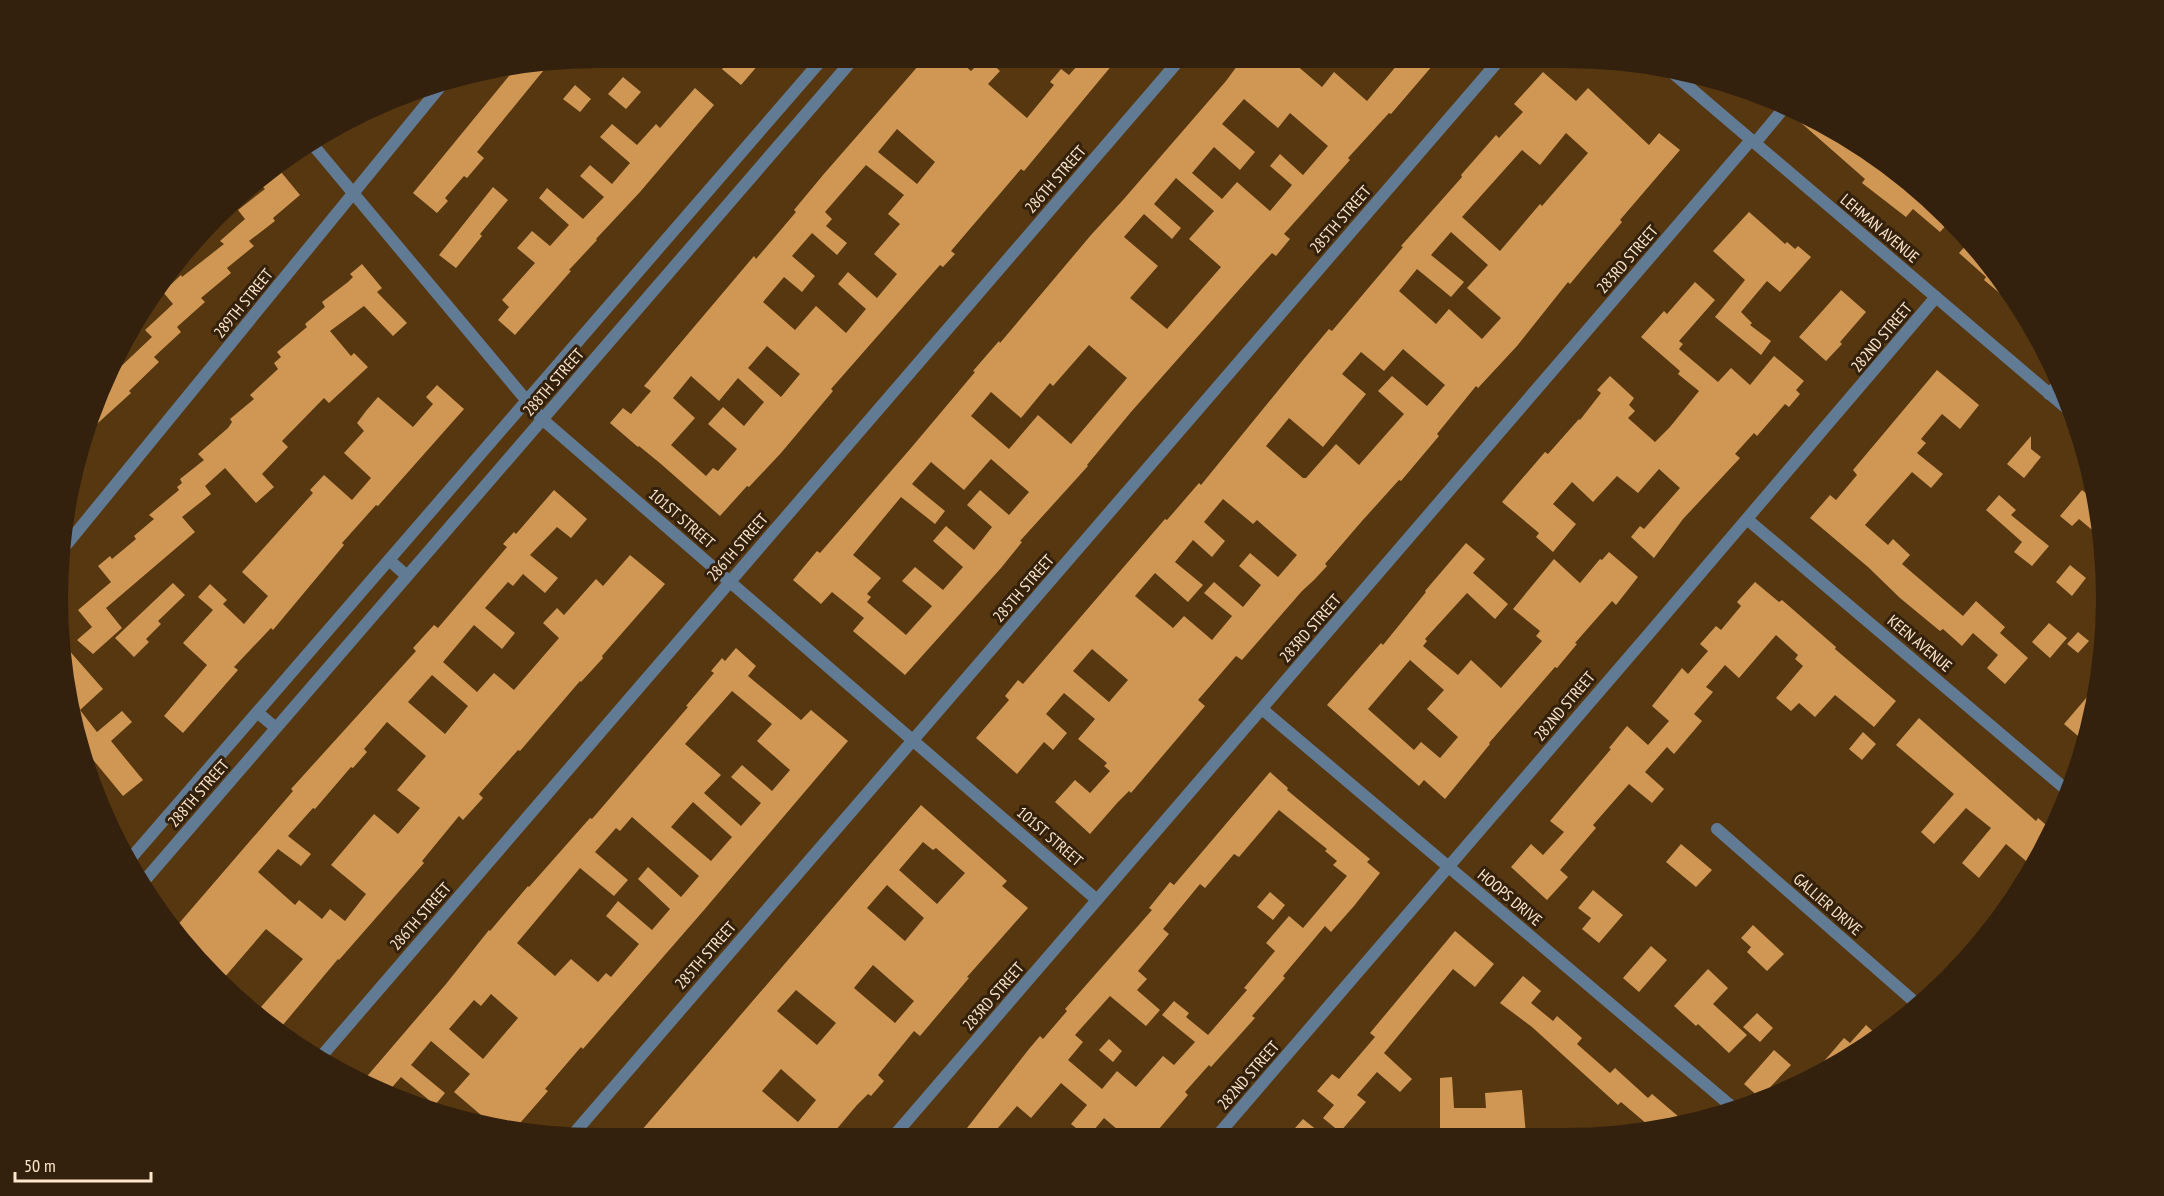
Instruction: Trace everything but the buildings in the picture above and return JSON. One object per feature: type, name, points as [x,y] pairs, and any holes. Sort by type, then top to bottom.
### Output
[{"type":"street","name":"288TH STREET","points":[[134,854],[815,68]]},
{"type":"street","name":"288TH STREET","points":[[147,877],[846,68]]},
{"type":"street","name":"286TH STREET","points":[[325,1052],[1172,68]]},
{"type":"street","name":"285TH STREET","points":[[579,1127],[1492,68]]},
{"type":"street","name":"LEHMAN AVENUE","points":[[1682,81],[2058,401]]},
{"type":"street","name":"289TH STREET","points":[[71,539],[434,94]]},
{"type":"street","name":"283RD STREET","points":[[901,1128],[1780,113]]},
{"type":"street","name":"101ST STREET","points":[[316,149],[542,419],[914,739],[1097,900]]},
{"type":"street","points":[[744,150],[761,166]]},
{"type":"street","name":"282ND STREET","points":[[1224,1128],[1605,683],[1748,520],[1936,297]]},
{"type":"street","points":[[2049,393],[2053,388]]},
{"type":"street","name":"KEEN AVENUE","points":[[1748,520],[2062,786]]},
{"type":"street","points":[[389,560],[407,576]]},
{"type":"street","name":"HOOPS DRIVE","points":[[1262,709],[1727,1103]]},
{"type":"street","points":[[257,712],[276,728]]},
{"type":"street","name":"GALLIER DRIVE","points":[[1717,829],[1912,1000]]}]
